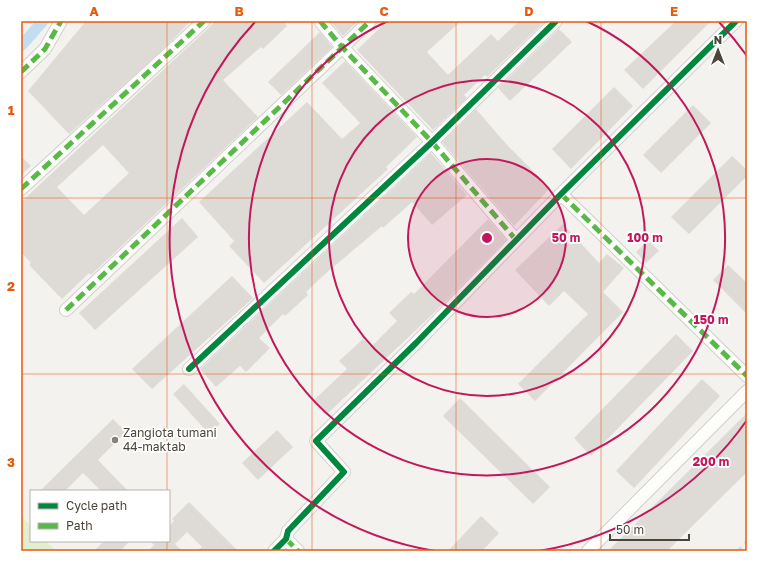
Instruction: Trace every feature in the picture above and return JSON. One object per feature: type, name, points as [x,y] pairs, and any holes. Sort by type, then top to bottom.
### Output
[{"type":"street","points":[[21,72],[45,48],[61,21]]},
{"type":"street","points":[[21,189],[204,21]]},
{"type":"street","points":[[320,21],[342,47],[432,142],[516,240]]},
{"type":"street","points":[[66,310],[370,21]]},
{"type":"street","points":[[189,369],[432,142],[556,21]]},
{"type":"street","points":[[274,551],[286,539],[288,531],[344,472],[316,441],[416,343],[561,194],[736,21]]},
{"type":"street","points":[[561,194],[747,376]]},
{"type":"street","points":[[588,551],[747,391]]},
{"type":"street","points":[[286,539],[298,551]]},
{"type":"green space","points":[[21,516],[30,525],[30,542],[47,542],[56,551],[21,551]]},
{"type":"building","points":[[86,21],[191,21],[161,51],[69,134],[28,91]]},
{"type":"building","points":[[216,21],[283,21],[287,26],[263,49],[261,47],[223,80],[258,117],[91,275],[89,273],[62,299],[29,265],[31,263],[21,252],[21,202]],"holes":[[[103,145],[129,173],[84,215],[57,187]]]},
{"type":"building","points":[[358,21],[343,36],[331,22]]},
{"type":"building","points":[[387,21],[461,21],[427,52],[448,75],[491,34],[498,41],[519,21],[545,21],[487,77],[485,75],[464,95],[467,98],[433,130],[357,50]]},
{"type":"building","points":[[676,21],[711,21],[643,89],[624,70]]},
{"type":"building","points":[[559,29],[572,42],[510,101],[498,88]]},
{"type":"building","points":[[320,32],[332,47],[281,95],[268,82]]},
{"type":"building","points":[[345,61],[417,137],[386,167],[388,169],[264,283],[229,246],[234,241],[199,202],[307,102],[342,139],[360,123],[322,83]]},
{"type":"building","points":[[614,87],[633,106],[571,169],[552,149]]},
{"type":"building","points":[[693,105],[711,123],[661,173],[643,155]]},
{"type":"building","points":[[476,109],[507,145],[550,188],[514,226],[442,142]]},
{"type":"building","points":[[431,153],[467,195],[432,225],[412,202],[383,228],[382,226],[325,274],[306,292],[308,295],[285,316],[283,314],[259,338],[270,348],[246,372],[240,366],[216,387],[200,369]]},
{"type":"building","points":[[21,156],[31,166],[21,175]]},
{"type":"building","points":[[732,156],[747,170],[747,176],[689,234],[671,217]]},
{"type":"building","points":[[182,218],[198,237],[95,330],[79,313]]},
{"type":"building","points":[[488,219],[506,240],[434,313],[327,414],[314,400],[347,369],[339,361],[363,339],[371,347],[397,321],[389,313],[411,292],[414,294]]},
{"type":"building","points":[[563,224],[599,263],[607,254],[624,268],[603,292],[623,312],[535,401],[518,384],[588,314],[564,291],[549,306],[515,270]]},
{"type":"building","points":[[648,240],[659,251],[646,263],[636,252]]},
{"type":"building","points":[[728,265],[747,283],[747,314],[713,280]]},
{"type":"building","points":[[232,276],[253,298],[152,389],[132,369]]},
{"type":"building","points":[[676,334],[693,351],[591,456],[574,438]]},
{"type":"building","points":[[702,379],[720,396],[634,488],[616,471]]},
{"type":"building","points":[[184,384],[220,424],[209,434],[173,394]]},
{"type":"building","points":[[460,398],[550,487],[533,504],[443,416]]},
{"type":"building","points":[[747,413],[747,472],[667,551],[608,551]]},
{"type":"building","points":[[113,419],[126,432],[98,460],[127,490],[100,490],[83,473],[66,490],[41,490]]},
{"type":"building","points":[[277,430],[293,447],[258,480],[242,463]]},
{"type":"building","points":[[189,502],[238,551],[197,551],[202,547],[187,532],[175,544],[182,551],[148,551],[154,545],[151,542],[170,542],[170,525],[174,521],[172,519]]},
{"type":"building","points":[[481,516],[499,533],[482,551],[448,551]]},
{"type":"building","points":[[103,542],[129,542],[120,551],[94,551]]},
{"type":"waterway","points":[[21,46],[43,21]]},
{"type":"railway","points":[[738,551],[747,541]]},
{"type":"marked path","points":[[21,72],[45,49],[61,21]]},
{"type":"marked path","points":[[21,189],[204,21]]},
{"type":"marked path","points":[[320,21],[342,47],[432,142],[516,240]]},
{"type":"marked path","points":[[66,310],[370,21]]},
{"type":"marked path","points":[[561,194],[747,376]]},
{"type":"marked path","points":[[286,539],[298,551]]},
{"type":"cycle path","points":[[189,369],[432,142],[556,21]]},
{"type":"cycle path","points":[[274,551],[286,539],[288,531],[344,472],[316,441],[416,343],[561,194],[736,21]]},
{"type":"place","name":"Zangiota tumani 44-maktab","points":[[115,440]]}]
